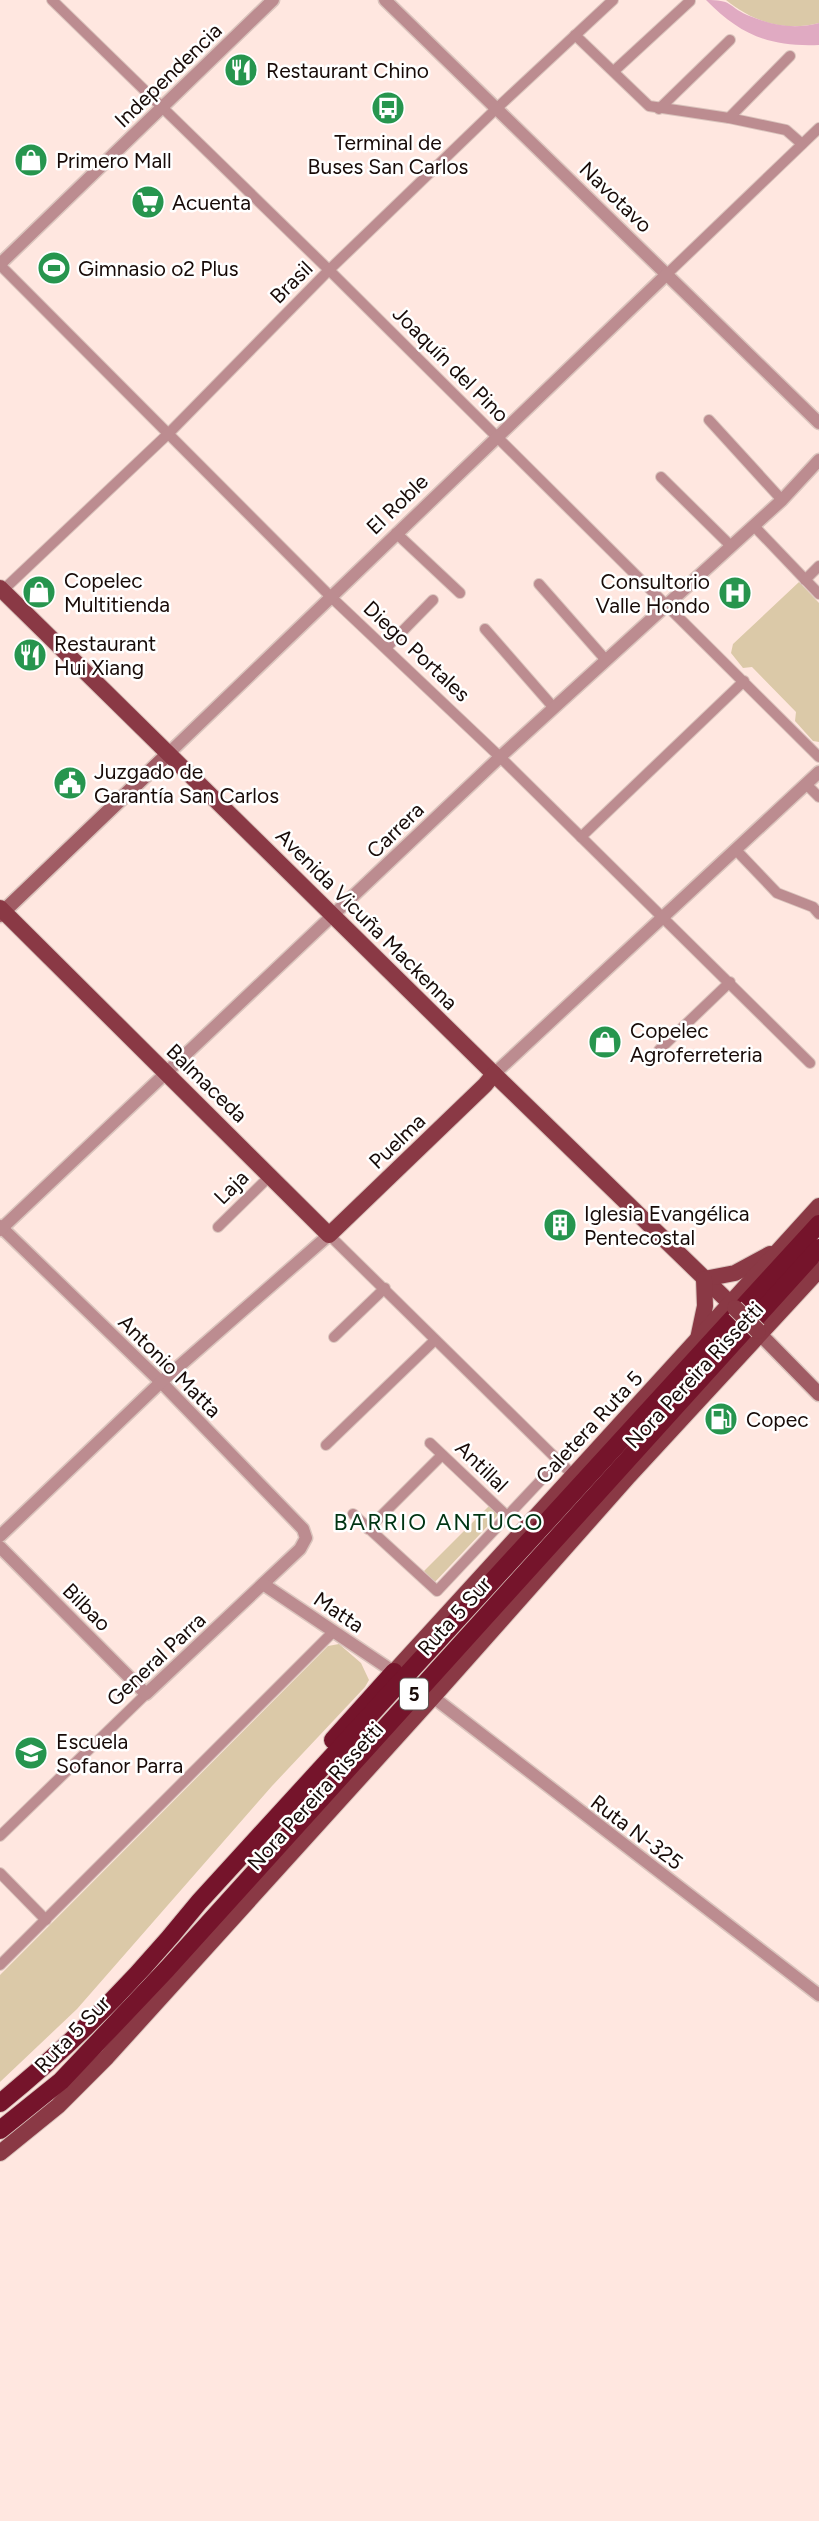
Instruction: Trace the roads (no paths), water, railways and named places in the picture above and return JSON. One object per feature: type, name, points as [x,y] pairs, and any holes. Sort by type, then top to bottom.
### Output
[{"type":"highway","name":"Ruta 5 Sur","points":[[0,2103],[62,2051],[112,2002],[199,1902],[819,1224]]},
{"type":"highway","name":"Ruta 5 Sur","points":[[0,2130],[61,2081],[159,1977],[819,1248]]},
{"type":"highway","points":[[199,1902],[288,1789],[394,1672]]},
{"type":"main road","name":"Avenida Vicuña Mackenna","points":[[1,591],[759,1333]]},
{"type":"main road","name":"El Roble","points":[[1,911],[169,753]]},
{"type":"main road","name":"Balmaceda","points":[[1,911],[330,1235]]},
{"type":"main road","name":"Puelma","points":[[330,1235],[494,1074]]},
{"type":"main road","name":"Caletera Ruta 5","points":[[394,1672],[697,1341],[733,1306],[819,1206]]},
{"type":"main road","points":[[697,1341],[705,1306],[704,1279],[735,1273],[785,1244]]},
{"type":"main road","name":"Nora Pereira Rissetti","points":[[0,2153],[58,2106],[107,2056],[433,1698],[514,1604],[759,1333],[819,1270]]},
{"type":"main road","points":[[759,1333],[819,1394]]},
{"type":"street","name":"Joaquín del Pino","points":[[52,0],[329,270],[819,757]]},
{"type":"street","name":"Independencia","points":[[0,265],[273,0]]},
{"type":"street","name":"Navotavo","points":[[385,0],[819,423]]},
{"type":"street","name":"Brasil","points":[[1,591],[169,433],[329,270],[613,0]]},
{"type":"street","points":[[614,71],[690,1]]},
{"type":"street","points":[[575,35],[649,106],[786,130],[802,144]]},
{"type":"street","points":[[659,109],[730,40]]},
{"type":"street","points":[[729,118],[790,56]]},
{"type":"street","name":"El Roble","points":[[169,753],[819,128]]},
{"type":"street","name":"Diego Portales","points":[[0,265],[330,596],[387,647],[810,1063]]},
{"type":"street","points":[[709,420],[782,500]]},
{"type":"street","name":"Carrera","points":[[1,1228],[500,757],[782,500],[819,460]]},
{"type":"street","points":[[661,477],[730,546]]},
{"type":"street","points":[[754,526],[819,594]]},
{"type":"street","points":[[396,534],[460,593]]},
{"type":"street","points":[[805,580],[819,566]]},
{"type":"street","points":[[539,584],[606,659]]},
{"type":"street","points":[[387,647],[433,600]]},
{"type":"street","points":[[485,629],[554,708]]},
{"type":"street","points":[[581,837],[744,681]]},
{"type":"street","name":"Puelma","points":[[494,1074],[819,772]]},
{"type":"street","points":[[806,784],[819,797]]},
{"type":"street","points":[[736,850],[778,893],[813,907],[819,914]]},
{"type":"street","points":[[659,1050],[730,982]]},
{"type":"street","name":"Laja","points":[[218,1227],[271,1175]]},
{"type":"street","name":"Antonio Matta","points":[[1,1228],[161,1382],[303,1529],[306,1538]]},
{"type":"street","name":"Puelma","points":[[0,1536],[161,1382],[330,1235]]},
{"type":"street","name":"Balmaceda","points":[[330,1235],[574,1476]]},
{"type":"street","points":[[334,1337],[385,1289]]},
{"type":"street","points":[[326,1445],[435,1340]]},
{"type":"street","name":"Antillal","points":[[430,1443],[507,1516]]},
{"type":"street","points":[[368,1528],[442,1455]]},
{"type":"street","points":[[353,1514],[437,1591],[559,1461]]},
{"type":"street","name":"General Parra","points":[[0,1836],[300,1549],[306,1538]]},
{"type":"street","name":"Bilbao","points":[[0,1547],[146,1695]]},
{"type":"street","name":"Matta","points":[[263,1584],[394,1672]]},
{"type":"street","points":[[0,1965],[332,1632]]},
{"type":"street","name":"Ruta N-325","points":[[433,1698],[819,1995]]},
{"type":"street","points":[[0,1873],[46,1920]]},
{"type":"place","name":"Restaurant Chino","points":[[241,70]]},
{"type":"place","name":"Terminal de Buses San Carlos","points":[[388,108]]},
{"type":"place","name":"Primero Mall","points":[[31,160]]},
{"type":"place","name":"Acuenta","points":[[148,202]]},
{"type":"place","name":"Gimnasio o2 Plus","points":[[54,268]]},
{"type":"place","name":"Copelec Multitienda","points":[[39,592]]},
{"type":"place","name":"Consultorio Valle Hondo","points":[[735,593]]},
{"type":"place","name":"Restaurant Hui Xiang","points":[[30,655]]},
{"type":"place","name":"Juzgado de Garantía San Carlos","points":[[70,783]]},
{"type":"place","name":"Copelec Agroferreteria","points":[[605,1042]]},
{"type":"place","name":"Iglesia Evangélica Pentecostal","points":[[560,1225]]},
{"type":"place","name":"Copec","points":[[721,1419]]},
{"type":"place","name":"Escuela Sofanor Parra","points":[[31,1753]]},
{"type":"district","name":"BARRIO ANTUCO","points":[[439,1522]]}]
